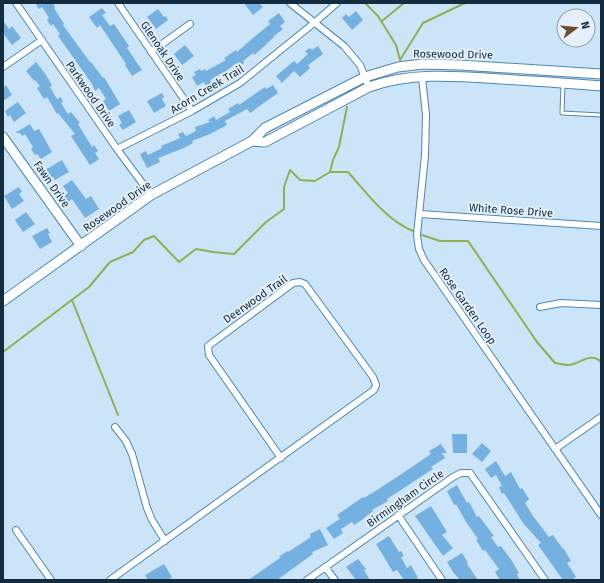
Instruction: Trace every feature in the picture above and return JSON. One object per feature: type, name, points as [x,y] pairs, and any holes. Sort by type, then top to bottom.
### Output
[{"type":"main road","name":"Rosewood Drive","points":[[3,301],[151,195],[252,142],[265,128],[365,77],[398,67],[423,64],[601,74]]},
{"type":"main road","name":"Rosewood Drive","points":[[252,142],[265,142],[369,87],[382,82],[422,77],[450,76],[601,86]]},
{"type":"main road","name":"Fawn Drive","points":[[3,137],[81,246]]},
{"type":"street","name":"Parkwood Drive","points":[[16,3],[117,149],[151,195]]},
{"type":"street","name":"Glenoak Drive","points":[[118,3],[192,111]]},
{"type":"street","points":[[290,3],[344,46],[360,65],[369,87]]},
{"type":"street","name":"Acorn Creek Trail","points":[[117,149],[192,111],[240,83],[337,3]]},
{"type":"street","points":[[151,52],[190,24]]},
{"type":"street","points":[[3,67],[42,40]]},
{"type":"street","name":"Rose Garden Loop","points":[[422,77],[426,115],[425,155],[417,235],[419,249],[424,260],[601,515]]},
{"type":"street","name":"White Rose Drive","points":[[420,214],[601,226]]},
{"type":"street","name":"Deerwood Trail","points":[[110,580],[281,458],[374,390],[376,384],[372,377],[305,284],[300,282],[292,283],[208,346],[209,355],[281,458]]},
{"type":"street","points":[[540,307],[561,303],[601,306]]},
{"type":"street","points":[[555,450],[601,417]]},
{"type":"street","points":[[115,428],[126,441],[132,454],[147,508],[152,520],[165,541]]},
{"type":"street","name":"Birmingham Circle","points":[[307,580],[461,472],[470,473],[545,580]]},
{"type":"street","points":[[398,515],[442,580]]},
{"type":"street","points":[[16,530],[51,580]]},
{"type":"street","points":[[325,567],[335,580]]},
{"type":"lane","points":[[563,83],[562,113],[601,115]]},
{"type":"building","points":[[35,3],[53,3],[54,8],[64,24],[63,25],[90,62],[103,78],[104,77],[120,104],[109,111],[103,101],[106,99],[99,88],[95,91],[92,84],[58,36],[60,34],[53,24],[51,26],[47,20],[49,18],[42,7],[39,9]]},
{"type":"building","points":[[244,3],[259,3],[263,7],[253,15]]},
{"type":"building","points":[[102,8],[106,13],[102,15],[110,26],[114,24],[129,46],[127,48],[142,70],[132,76],[125,65],[126,64],[100,25],[97,28],[89,17]]},
{"type":"building","points":[[158,9],[164,17],[166,16],[168,20],[156,29],[147,17]]},
{"type":"building","points":[[356,11],[363,20],[352,30],[342,18],[346,14],[349,17]]},
{"type":"building","points":[[279,13],[285,22],[280,26],[283,29],[259,51],[254,55],[253,53],[243,61],[244,63],[239,67],[237,63],[227,70],[229,73],[223,76],[222,73],[210,80],[212,83],[206,86],[204,82],[197,86],[192,77],[196,75],[194,72],[200,69],[201,71],[205,69],[206,71],[226,60],[224,58],[236,50],[237,52],[270,24],[268,21]]},
{"type":"building","points":[[3,20],[9,29],[12,26],[21,38],[12,45],[3,33]]},
{"type":"building","points":[[185,45],[194,56],[182,65],[174,54]]},
{"type":"building","points":[[318,46],[323,54],[308,65],[310,68],[300,77],[294,71],[282,83],[276,76],[294,61],[297,64],[308,54],[305,51],[310,48],[312,50]]},
{"type":"building","points":[[36,62],[52,85],[50,87],[57,99],[61,97],[63,102],[61,103],[68,114],[71,112],[80,123],[78,124],[92,147],[94,145],[98,151],[95,153],[99,159],[90,165],[71,136],[75,134],[58,113],[57,114],[47,97],[44,99],[37,88],[40,86],[26,71]]},
{"type":"building","points":[[6,85],[12,95],[3,101],[3,88]]},
{"type":"building","points":[[273,85],[278,93],[250,113],[247,109],[225,121],[227,125],[192,141],[193,143],[184,148],[158,158],[160,162],[147,168],[140,154],[146,151],[148,155],[162,148],[161,146],[180,138],[178,134],[183,132],[186,136],[196,131],[195,127],[210,122],[208,120],[214,116],[216,120],[230,112],[228,109],[238,103],[239,105],[265,87],[266,89]]},
{"type":"building","points":[[162,93],[164,97],[162,99],[166,106],[154,113],[147,101]]},
{"type":"building","points":[[18,102],[26,113],[14,122],[10,115],[8,117],[5,111]]},
{"type":"building","points":[[129,110],[136,122],[123,130],[119,125],[122,123],[118,116]]},
{"type":"building","points":[[30,124],[34,131],[39,129],[52,152],[41,159],[37,154],[35,155],[31,149],[33,147],[25,134],[22,136],[20,133],[15,133]]},
{"type":"building","points":[[62,160],[69,172],[55,180],[53,177],[50,179],[45,170]]},
{"type":"building","points":[[72,180],[86,199],[91,196],[99,209],[85,218],[72,199],[67,203],[63,197],[68,193],[63,186]]},
{"type":"building","points":[[19,187],[22,192],[19,194],[24,201],[12,209],[4,196]]},
{"type":"building","points":[[26,212],[35,224],[23,232],[15,220]]},
{"type":"building","points":[[47,228],[52,242],[40,249],[32,236]]},
{"type":"building","points":[[452,434],[467,434],[467,453],[453,453]]},
{"type":"building","points":[[482,443],[491,451],[482,462],[472,454]]},
{"type":"building","points":[[441,444],[447,453],[442,453],[445,458],[431,467],[433,469],[387,499],[388,501],[372,510],[373,511],[359,522],[354,525],[352,522],[341,529],[343,533],[334,539],[326,528],[340,519],[337,515],[431,454],[429,451]]},
{"type":"building","points":[[496,461],[505,476],[511,472],[520,489],[522,488],[529,499],[525,503],[533,516],[549,537],[553,535],[564,549],[571,561],[567,563],[576,577],[571,580],[563,580],[538,545],[541,543],[523,523],[504,493],[502,494],[499,487],[502,486],[496,475],[491,478],[485,469]]},
{"type":"building","points":[[457,485],[477,517],[479,516],[494,536],[491,537],[498,547],[501,546],[512,561],[519,573],[517,574],[520,580],[500,580],[495,572],[499,569],[485,550],[483,551],[476,540],[478,539],[456,504],[454,505],[447,491]]},
{"type":"building","points":[[431,506],[447,532],[442,535],[453,548],[443,556],[415,516]]},
{"type":"building","points":[[320,529],[328,545],[312,552],[313,554],[277,580],[248,580],[280,558],[279,557],[287,551],[288,552],[311,537],[310,534]]},
{"type":"building","points":[[389,536],[399,552],[401,551],[404,556],[401,557],[407,568],[411,565],[418,578],[415,580],[404,580],[397,570],[393,572],[376,544]]},
{"type":"building","points":[[462,553],[468,563],[467,564],[478,580],[460,580],[447,562]]},
{"type":"building","points":[[358,559],[366,569],[364,570],[370,580],[356,580],[346,567]]},
{"type":"building","points":[[164,564],[172,577],[168,580],[148,580],[145,575]]},
{"type":"waterway","points":[[365,3],[378,16],[396,45],[400,60]]},
{"type":"waterway","points":[[382,21],[404,3]]},
{"type":"waterway","points":[[400,60],[423,23],[465,3]]},
{"type":"waterway","points":[[3,352],[89,287],[110,262],[133,252],[144,240],[154,236],[179,262],[196,249],[234,254],[266,222],[284,209],[284,187],[290,170],[300,180],[315,181],[330,172],[333,160],[339,147],[347,107]]},
{"type":"waterway","points":[[330,172],[348,172],[386,213],[394,220],[413,231]]},
{"type":"waterway","points":[[422,235],[440,241],[468,241],[537,342],[555,363],[568,365],[589,358],[597,359],[601,362]]},
{"type":"waterway","points":[[72,300],[118,415]]}]
